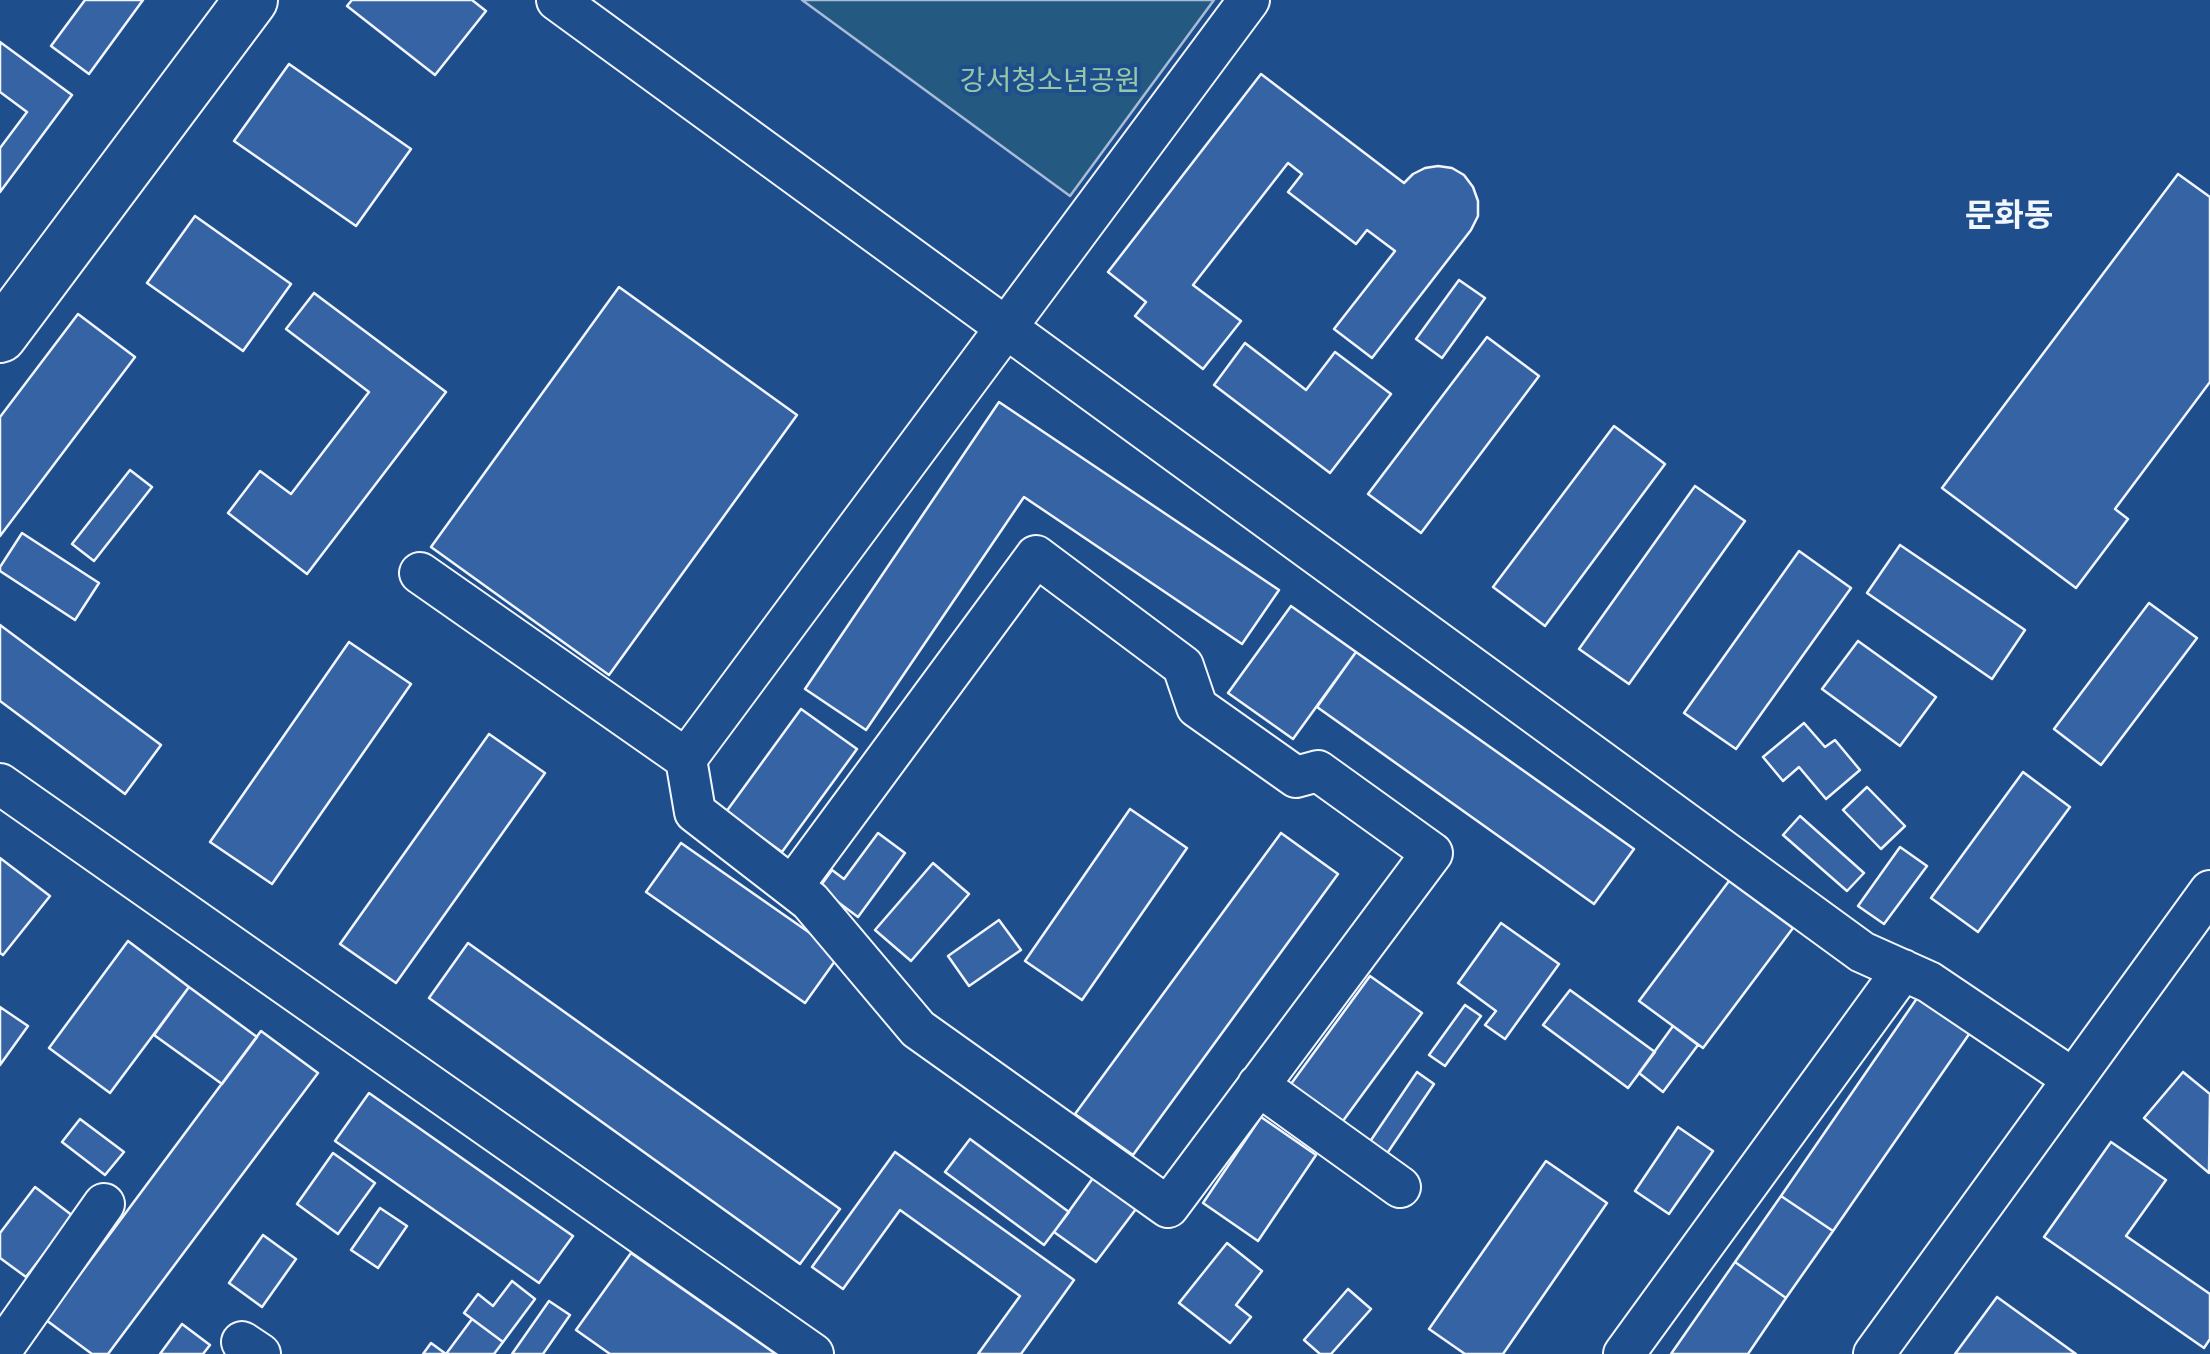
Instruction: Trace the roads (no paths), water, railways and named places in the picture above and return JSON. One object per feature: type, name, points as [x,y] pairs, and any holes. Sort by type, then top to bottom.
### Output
[{"type":"main road","points":[[0,336],[251,0]]},
{"type":"street","points":[[558,0],[1862,952],[1929,982],[2073,1079]]},
{"type":"street","points":[[686,759],[1249,0]]},
{"type":"street","points":[[420,573],[686,759],[695,812],[810,901],[918,1029],[1168,1206],[1432,853],[1318,771],[1296,776],[1197,707],[1183,666],[1036,556],[792,887]]},
{"type":"street","points":[[0,784],[813,1354]]},
{"type":"street","points":[[1874,1354],[2210,891]]},
{"type":"street","points":[[1624,1354],[1903,970]]},
{"type":"street","points":[[1258,1085],[1400,1187]]},
{"type":"street","points":[[0,1352],[104,1204]]},
{"type":"district","name":"문화동","points":[[2009,217]]},
{"type":"park label","name":"강서청소년공원","points":[[1050,82]]}]
